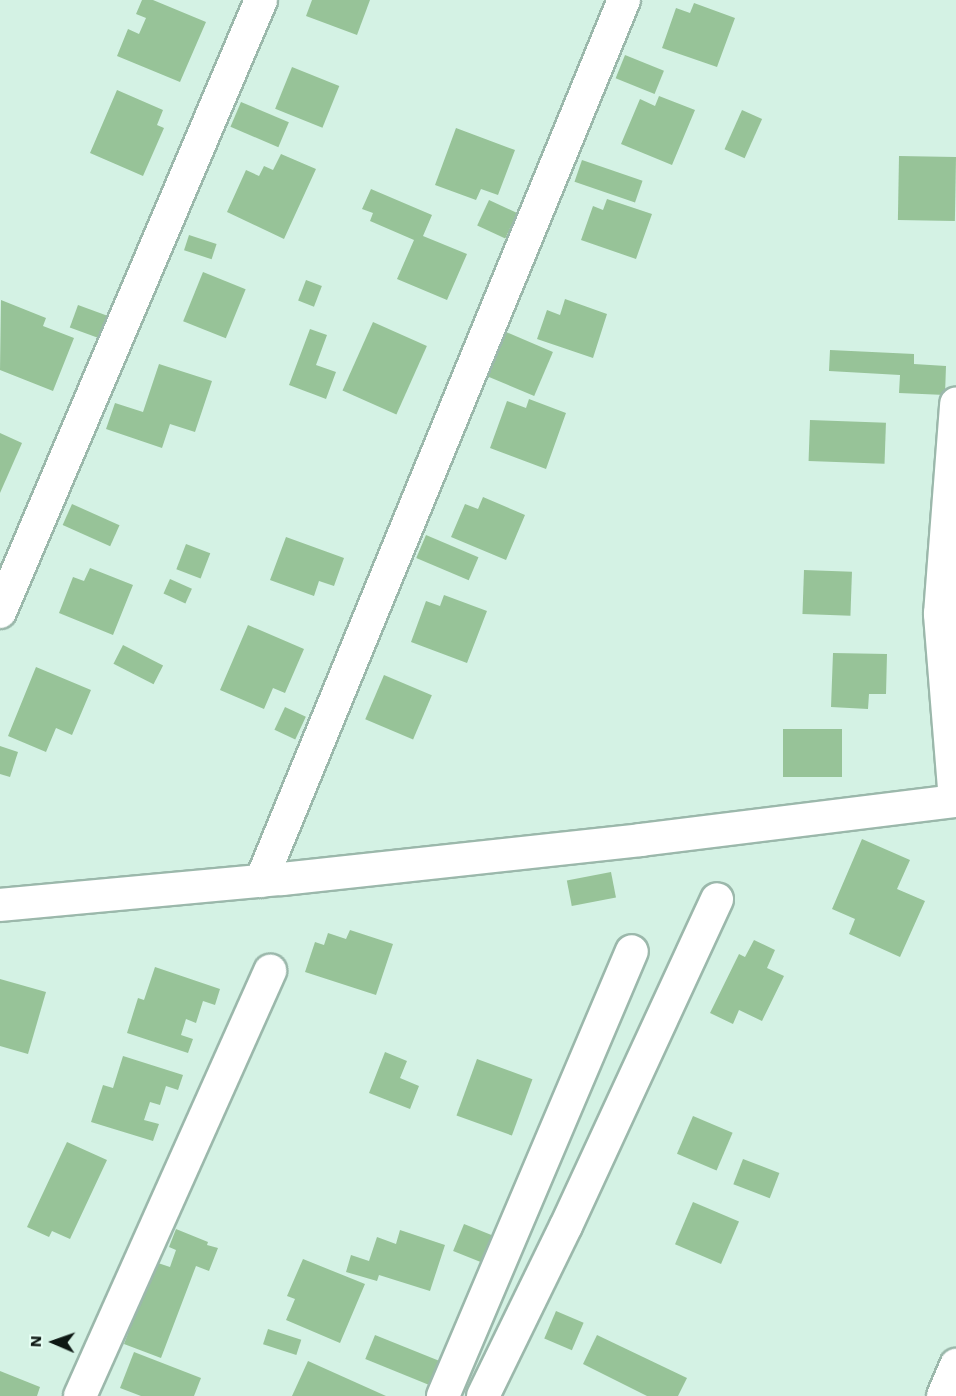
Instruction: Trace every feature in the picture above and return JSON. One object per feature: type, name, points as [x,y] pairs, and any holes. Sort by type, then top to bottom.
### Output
[{"type":"street","points":[[0,612],[261,0]]},
{"type":"street","points":[[261,881],[624,0]]},
{"type":"street","points":[[0,905],[261,881],[641,840],[955,801],[940,614],[956,404]]},
{"type":"street","points":[[483,1396],[571,1216],[717,899]]},
{"type":"street","points":[[443,1396],[632,951]]},
{"type":"street","points":[[80,1396],[270,971]]},
{"type":"street","points":[[943,1396],[956,1365]]},
{"type":"building","points":[[142,0],[153,0],[206,22],[180,82],[117,56],[128,29],[139,34],[146,18],[136,14]]},
{"type":"building","points":[[312,0],[370,0],[357,35],[306,16]]},
{"type":"building","points":[[694,3],[735,18],[717,67],[662,48],[676,8],[690,13]]},
{"type":"building","points":[[625,55],[664,71],[655,94],[616,78]]},
{"type":"building","points":[[292,67],[339,86],[322,128],[275,109]]},
{"type":"building","points":[[117,90],[163,110],[157,125],[164,128],[143,176],[90,153]]},
{"type":"building","points":[[659,96],[695,110],[672,165],[621,144],[640,99],[655,106]]},
{"type":"building","points":[[241,102],[289,122],[278,147],[230,127]]},
{"type":"building","points":[[742,110],[762,119],[745,158],[725,149]]},
{"type":"building","points":[[456,128],[515,150],[498,195],[481,189],[476,200],[435,185]]},
{"type":"building","points":[[281,154],[316,169],[284,239],[227,212],[246,170],[259,176],[264,166],[273,170]]},
{"type":"building","points":[[899,156],[956,157],[955,221],[898,220]]},
{"type":"building","points":[[582,160],[643,181],[635,203],[575,182]]},
{"type":"building","points":[[371,189],[432,215],[423,236],[467,254],[447,300],[397,279],[414,240],[370,221],[373,213],[362,209]]},
{"type":"building","points":[[607,199],[652,214],[636,259],[581,240],[593,206],[603,210]]},
{"type":"building","points":[[489,200],[517,213],[505,238],[477,225]]},
{"type":"building","points":[[189,235],[217,244],[212,259],[184,250]]},
{"type":"building","points":[[203,272],[246,289],[226,338],[183,321]]},
{"type":"building","points":[[306,280],[322,286],[314,307],[298,301]]},
{"type":"building","points":[[565,299],[607,314],[593,358],[537,339],[547,310],[560,315]]},
{"type":"building","points":[[1,300],[46,318],[43,326],[74,338],[53,391],[0,370]]},
{"type":"building","points":[[78,305],[108,316],[100,338],[70,328]]},
{"type":"building","points":[[373,322],[427,346],[396,415],[342,391]]},
{"type":"building","points":[[310,329],[327,335],[316,365],[336,372],[326,399],[289,385]]},
{"type":"building","points":[[506,332],[553,352],[534,396],[487,376]]},
{"type":"building","points":[[830,350],[914,354],[914,364],[946,366],[945,395],[899,393],[900,375],[829,371]]},
{"type":"building","points":[[159,364],[212,381],[195,432],[170,424],[162,448],[106,429],[115,403],[143,412]]},
{"type":"building","points":[[529,399],[566,413],[546,469],[490,448],[507,401],[526,408]]},
{"type":"building","points":[[810,420],[886,423],[885,464],[809,461]]},
{"type":"building","points":[[0,433],[22,443],[0,493]]},
{"type":"building","points":[[483,497],[525,515],[506,560],[451,537],[465,504],[478,509]]},
{"type":"building","points":[[72,504],[120,525],[110,546],[63,525]]},
{"type":"building","points":[[426,535],[478,557],[469,580],[416,558]]},
{"type":"building","points":[[286,537],[344,558],[334,586],[319,581],[314,596],[270,580]]},
{"type":"building","points":[[186,544],[210,553],[201,579],[176,569]]},
{"type":"building","points":[[90,568],[133,585],[113,635],[59,613],[73,577],[84,581]]},
{"type":"building","points":[[804,570],[852,572],[850,616],[802,614]]},
{"type":"building","points":[[170,579],[192,589],[185,603],[163,594]]},
{"type":"building","points":[[444,595],[487,611],[467,663],[411,642],[426,601],[440,606]]},
{"type":"building","points":[[248,625],[304,649],[285,693],[273,688],[264,709],[220,690]]},
{"type":"building","points":[[123,645],[163,665],[154,684],[113,664]]},
{"type":"building","points":[[833,653],[887,654],[886,694],[869,694],[868,709],[831,707]]},
{"type":"building","points":[[36,667],[91,690],[72,735],[56,728],[46,752],[8,736]]},
{"type":"building","points":[[384,675],[432,695],[413,740],[365,719]]},
{"type":"building","points":[[285,707],[306,717],[295,739],[274,730]]},
{"type":"building","points":[[783,729],[842,729],[842,777],[783,777]]},
{"type":"building","points":[[0,746],[18,752],[10,777],[0,774]]},
{"type":"building","points":[[862,839],[910,860],[897,889],[925,901],[900,957],[849,934],[855,919],[832,909]]},
{"type":"building","points":[[611,872],[616,898],[572,906],[567,881]]},
{"type":"building","points":[[350,930],[393,944],[376,995],[305,972],[315,942],[324,945],[328,933],[346,939]]},
{"type":"building","points":[[754,940],[775,950],[767,968],[784,976],[762,1021],[739,1010],[733,1024],[710,1013],[739,954],[745,957]]},
{"type":"building","points":[[155,967],[220,989],[215,1005],[203,1001],[196,1023],[186,1019],[181,1035],[193,1039],[188,1053],[127,1033],[138,998],[144,1000]]},
{"type":"building","points":[[0,979],[46,992],[28,1054],[0,1046]]},
{"type":"building","points":[[385,1052],[407,1061],[400,1078],[419,1086],[410,1109],[369,1093]]},
{"type":"building","points":[[123,1056],[183,1075],[178,1090],[166,1086],[160,1105],[150,1102],[144,1120],[159,1124],[153,1141],[91,1122],[103,1085],[113,1088]]},
{"type":"building","points":[[477,1059],[532,1079],[512,1136],[456,1115]]},
{"type":"building","points":[[693,1116],[733,1133],[717,1171],[677,1154]]},
{"type":"building","points":[[67,1142],[107,1160],[70,1239],[52,1231],[49,1237],[27,1227]]},
{"type":"building","points":[[743,1159],[779,1173],[770,1198],[733,1184]]},
{"type":"building","points":[[693,1202],[739,1222],[721,1264],[675,1244]]},
{"type":"building","points":[[464,1224],[496,1237],[486,1264],[453,1251]]},
{"type":"building","points":[[176,1229],[208,1242],[207,1245],[218,1248],[209,1271],[196,1266],[161,1358],[124,1344],[155,1262],[170,1267],[176,1250],[169,1247]]},
{"type":"building","points":[[400,1230],[445,1245],[430,1291],[379,1275],[377,1281],[346,1272],[351,1255],[369,1261],[377,1237],[396,1244]]},
{"type":"building","points":[[303,1259],[365,1284],[340,1343],[286,1320],[295,1299],[287,1296]]},
{"type":"building","points":[[556,1311],[584,1323],[572,1350],[544,1339]]},
{"type":"building","points":[[268,1329],[301,1340],[296,1355],[263,1344]]},
{"type":"building","points":[[375,1335],[441,1362],[431,1386],[365,1359]]},
{"type":"building","points":[[597,1335],[687,1378],[678,1396],[647,1396],[583,1364]]},
{"type":"building","points":[[134,1352],[201,1378],[194,1396],[141,1396],[120,1388]]},
{"type":"building","points":[[308,1361],[386,1396],[292,1396]]},
{"type":"building","points":[[0,1371],[40,1387],[37,1396],[0,1396]]}]
